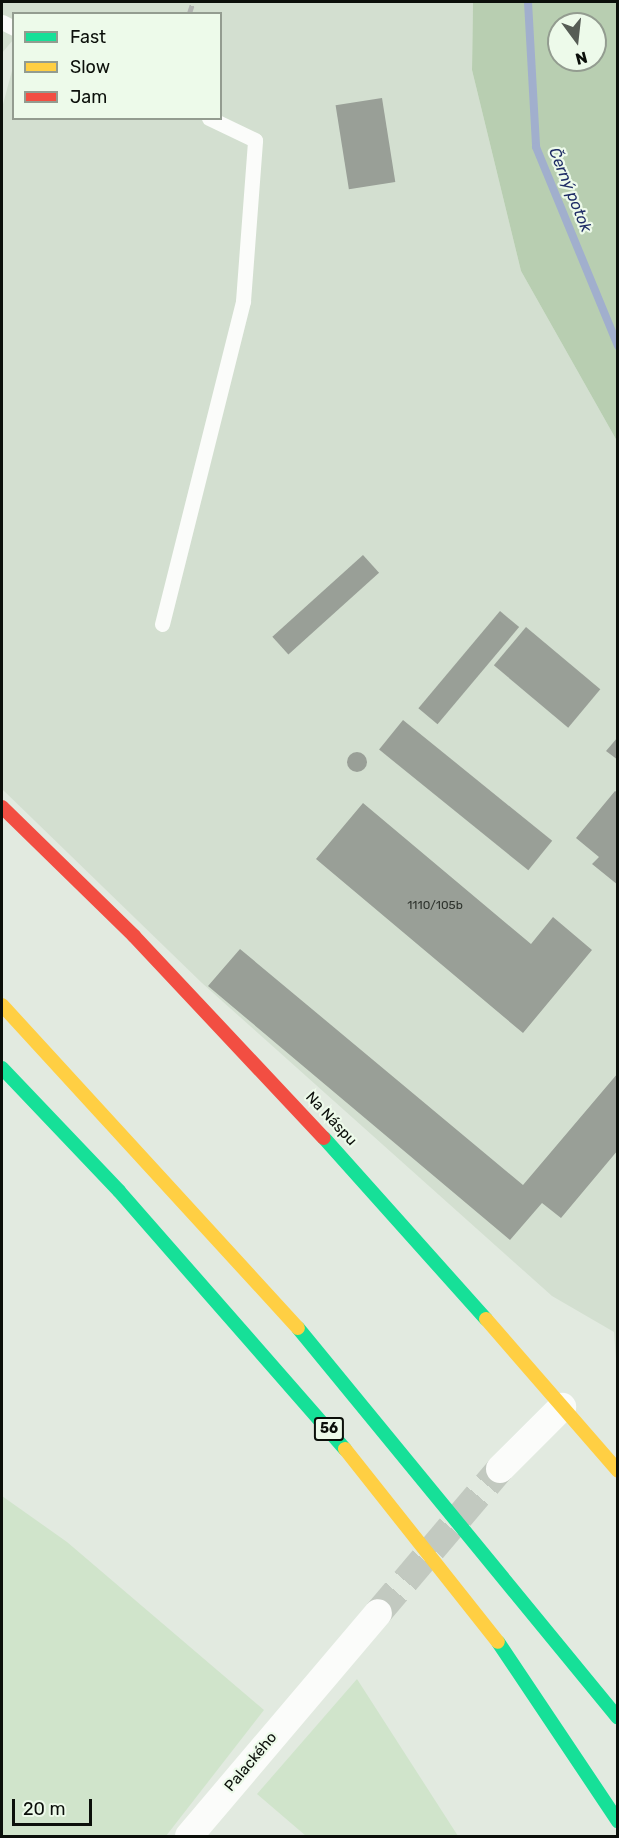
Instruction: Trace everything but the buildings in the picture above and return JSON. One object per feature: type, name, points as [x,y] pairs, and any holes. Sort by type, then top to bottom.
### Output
[{"type":"main road","name":"Na Náspu","points":[[2,807],[268,1076],[618,1472]]},
{"type":"main road","points":[[2,1005],[259,1281],[618,1718]]},
{"type":"main road","name":"56","points":[[2,1068],[119,1191],[319,1418],[532,1692],[618,1821]]},
{"type":"street","points":[[500,1469],[562,1407]]},
{"type":"street","name":"Palackého","points":[[189,1836],[290,1714],[378,1613]]},
{"type":"lane","points":[[162,624],[243,301],[255,140],[213,120]]},
{"type":"lane","points":[[575,1666],[618,1726]]},
{"type":"lane","points":[[532,1692],[618,1809]]},
{"type":"shaded area","points":[[2,2],[473,2],[472,70],[521,271],[617,441],[617,1372],[614,1332],[552,1296],[202,983],[2,789],[2,108],[12,71],[12,120],[222,120],[222,12],[12,12],[12,41],[2,53]]},
{"type":"shaded area","points":[[2,1496],[67,1542],[264,1710],[166,1836],[2,1836]]},
{"type":"shaded area","points":[[357,1679],[458,1836],[306,1836],[257,1794]]},
{"type":"green space","points":[[473,2],[617,2],[617,441],[521,271],[472,70]]},
{"type":"waterway","name":"Černý potok","points":[[528,2],[536,147],[618,346]]},
{"type":"tunnel","points":[[378,1613],[500,1469]]},
{"type":"railway","points":[[190,12],[193,2]]},
{"type":"traffic: fast","points":[[2,1068],[119,1191],[345,1449]]},
{"type":"traffic: fast","points":[[324,1138],[486,1319]]},
{"type":"traffic: fast","points":[[298,1328],[618,1718]]},
{"type":"traffic: fast","points":[[498,1642],[618,1821]]},
{"type":"traffic: slow","points":[[2,1005],[298,1328]]},
{"type":"traffic: slow","points":[[486,1319],[618,1471]]},
{"type":"traffic: slow","points":[[345,1449],[498,1642]]},
{"type":"traffic: jam","points":[[2,807],[134,936],[324,1138]]}]
